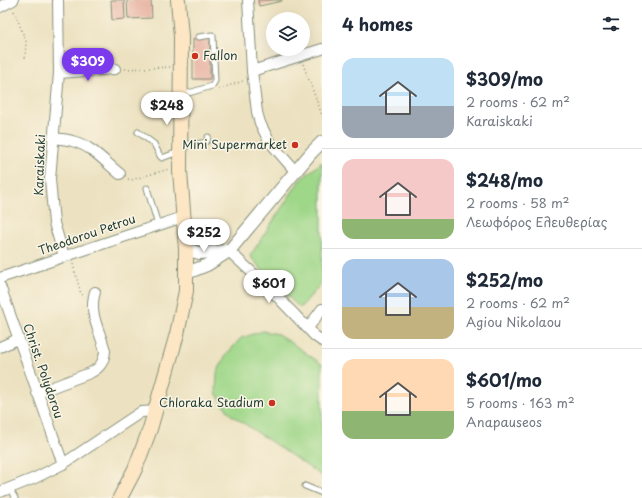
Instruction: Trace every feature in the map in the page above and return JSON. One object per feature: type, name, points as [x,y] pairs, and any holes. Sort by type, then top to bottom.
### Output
[{"type":"main road","points":[[120,498],[135,469],[156,411],[185,302],[187,273],[180,166],[181,37],[178,0]]},
{"type":"street","name":"Karaiskaki","points":[[58,0],[59,73],[50,179],[56,228],[68,255]]},
{"type":"street","points":[[248,0],[252,71],[256,106],[262,128],[269,141],[295,172]]},
{"type":"street","points":[[0,7],[11,1]]},
{"type":"street","points":[[310,53],[322,49]]},
{"type":"street","points":[[252,71],[300,56]]},
{"type":"street","points":[[59,73],[115,69]]},
{"type":"street","points":[[53,138],[71,140],[86,147],[120,174]]},
{"type":"street","points":[[187,273],[207,265],[229,251],[322,142]]},
{"type":"street","name":"Theodorou Petrou","points":[[0,278],[183,217]]},
{"type":"street","points":[[186,249],[199,253],[229,251],[258,277],[322,341]]},
{"type":"street","name":"Christ. Polydorou","points":[[0,286],[63,464]]},
{"type":"street","points":[[37,394],[90,373],[102,364],[105,351],[94,316],[93,296]]},
{"type":"street","points":[[308,328],[322,310]]},
{"type":"street","points":[[0,347],[18,339]]},
{"type":"street","points":[[4,490],[35,478],[63,464],[82,453],[137,415],[145,411],[156,411]]},
{"type":"lane","points":[[181,96],[212,86],[215,80],[213,36],[199,37]]},
{"type":"lane","points":[[138,132],[154,144],[162,158],[180,148],[207,141],[208,137]]},
{"type":"lane","points":[[147,188],[158,225]]},
{"type":"lane","points":[[304,486],[322,493]]},
{"type":"lane","points":[[4,490],[15,498]]},
{"type":"path","points":[[11,1],[26,41],[25,58]]},
{"type":"path","points":[[300,56],[322,115]]},
{"type":"path","points":[[115,69],[181,67]]},
{"type":"path","points":[[120,174],[131,180],[180,166]]},
{"type":"path","points":[[68,255],[81,294],[93,296]]},
{"type":"green space","points":[[322,162],[322,283],[300,308],[268,277],[250,256],[300,180]]},
{"type":"green space","name":"Chloraka Stadium","points":[[263,331],[278,334],[322,364],[322,476],[230,414],[216,393],[217,373],[226,355],[241,338]]},
{"type":"building","points":[[111,0],[124,0],[125,19],[112,20]]},
{"type":"building","points":[[127,0],[151,0],[152,18],[128,19]]},
{"type":"building","points":[[258,0],[282,0],[282,1],[259,6]]},
{"type":"building","points":[[210,38],[210,79],[193,79],[193,39]]},
{"type":"place","name":"Fallon","points":[[195,56]]},
{"type":"place","name":"Mini Supermarket","points":[[295,145]]},
{"type":"place","name":"Chloraka Stadium","points":[[272,403]]}]
